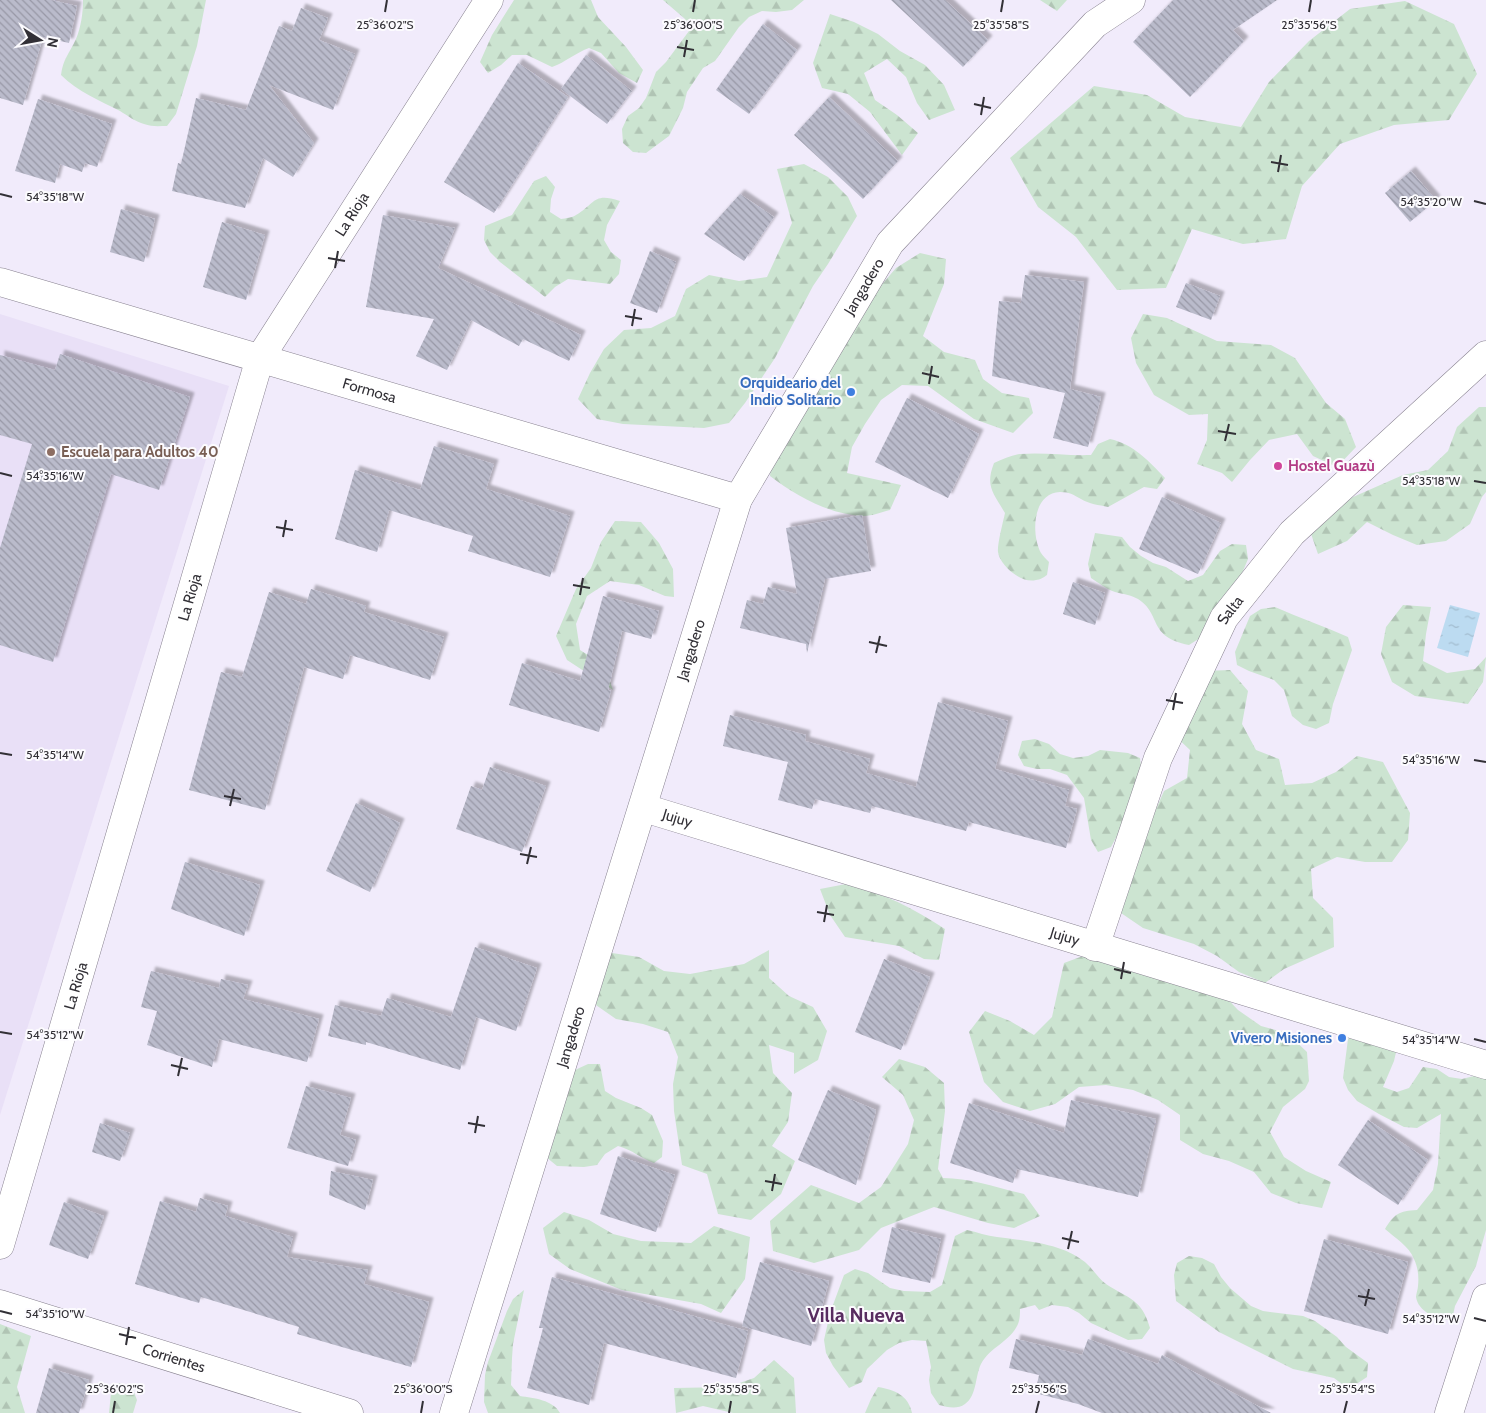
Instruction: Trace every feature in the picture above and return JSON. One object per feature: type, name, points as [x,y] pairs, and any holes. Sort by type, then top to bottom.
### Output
[{"type":"street","name":"La Rioja","points":[[0,1245],[260,358],[489,0]]},
{"type":"street","name":"Jangadero","points":[[454,1413],[644,808],[738,499],[890,243],[1095,24],[1131,0]]},
{"type":"street","name":"Formosa","points":[[0,282],[738,499]]},
{"type":"street","name":"Salta","points":[[1095,946],[1158,758],[1224,618],[1292,532],[1486,355]]},
{"type":"street","name":"Jujuy","points":[[644,808],[1486,1065]]},
{"type":"street","points":[[1449,1413],[1486,1298]]},
{"type":"street","name":"Corrientes","points":[[0,1304],[349,1413]]},
{"type":"shaded area","points":[[0,314],[229,386],[0,1115]]},
{"type":"green space","points":[[83,0],[206,0],[197,46],[176,114],[167,126],[150,126],[138,122],[82,91],[61,75],[79,30]]},
{"type":"green space","points":[[514,0],[591,0],[598,17],[626,47],[643,70],[637,83],[619,73],[601,53],[589,48],[552,67],[527,55],[512,55],[488,73],[480,62],[492,35]]},
{"type":"green space","points":[[663,0],[804,0],[792,10],[762,11],[749,17],[739,27],[715,61],[703,68],[687,92],[683,108],[669,136],[646,153],[633,152],[623,143],[622,129],[628,116],[639,108],[646,98],[656,72],[666,62],[689,31],[685,19]]},
{"type":"green space","points":[[1040,0],[1067,0],[1057,11]]},
{"type":"green space","points":[[1405,1],[1454,24],[1477,74],[1449,120],[1394,125],[1340,144],[1302,186],[1286,239],[1243,244],[1192,229],[1166,288],[1117,290],[1076,237],[1038,207],[1010,158],[1094,86],[1147,95],[1185,117],[1241,127],[1269,82],[1309,41],[1350,9]]},
{"type":"green space","points":[[830,14],[854,22],[878,34],[900,51],[925,65],[944,85],[955,110],[929,120],[917,103],[906,77],[887,59],[864,73],[875,100],[918,133],[902,155],[870,112],[848,94],[822,88],[813,63]]},
{"type":"green space","points":[[804,164],[828,177],[848,197],[857,216],[813,286],[775,358],[745,403],[729,423],[704,428],[623,424],[597,419],[578,399],[604,349],[624,330],[651,328],[675,316],[686,289],[709,275],[739,281],[767,277],[792,223],[777,169]]},
{"type":"green space","points":[[546,176],[555,187],[551,199],[550,212],[561,219],[574,216],[599,198],[620,201],[607,225],[604,240],[611,252],[621,260],[619,274],[610,284],[568,279],[555,287],[545,297],[490,252],[484,240],[485,226],[512,215],[534,181]]},
{"type":"green space","points":[[920,253],[946,259],[944,284],[923,336],[944,352],[975,360],[983,379],[1002,393],[1029,398],[1033,413],[1013,433],[974,419],[928,386],[902,385],[881,400],[865,424],[852,447],[847,473],[901,485],[890,510],[864,516],[851,515],[826,508],[791,491],[770,476],[771,464],[860,310],[896,268]]},
{"type":"green space","points":[[1143,314],[1167,318],[1217,341],[1271,345],[1295,358],[1326,403],[1345,419],[1356,447],[1337,467],[1313,456],[1297,434],[1269,440],[1232,482],[1222,473],[1197,464],[1207,440],[1208,414],[1189,415],[1154,395],[1136,363],[1131,338]]},
{"type":"green space","points":[[1479,407],[1486,407],[1486,492],[1470,524],[1446,541],[1417,545],[1367,522],[1347,541],[1318,554],[1309,528],[1353,497],[1403,475],[1428,470],[1448,451],[1457,427]]},
{"type":"green space","points":[[1110,439],[1133,449],[1165,478],[1157,489],[1144,487],[1108,507],[1087,502],[1072,494],[1060,492],[1051,494],[1044,499],[1039,507],[1035,526],[1041,553],[1049,562],[1047,575],[1039,580],[1030,581],[1012,573],[1003,563],[998,552],[1005,513],[990,484],[994,463],[1020,454],[1091,455],[1098,444]]},
{"type":"green space","points":[[615,521],[641,522],[659,543],[673,569],[674,597],[665,596],[639,585],[610,581],[587,596],[576,624],[580,650],[604,665],[613,690],[567,660],[556,636],[576,589],[591,568],[601,542]]},
{"type":"green space","points":[[1095,533],[1122,537],[1141,556],[1153,563],[1166,567],[1188,581],[1203,575],[1220,551],[1232,544],[1246,545],[1248,559],[1238,583],[1200,638],[1189,645],[1167,637],[1157,625],[1150,611],[1138,599],[1112,591],[1091,578],[1088,564]]},
{"type":"green space","points":[[1403,605],[1431,607],[1423,661],[1447,673],[1475,669],[1486,657],[1483,682],[1468,704],[1415,696],[1392,682],[1381,654],[1386,627]]},
{"type":"green space","points":[[1275,607],[1348,637],[1352,650],[1333,704],[1329,723],[1316,729],[1303,725],[1292,716],[1284,690],[1274,680],[1237,665],[1235,652],[1250,616],[1261,609]]},
{"type":"green space","points":[[1230,670],[1248,691],[1242,724],[1256,750],[1279,759],[1285,785],[1312,783],[1336,772],[1357,756],[1383,762],[1410,813],[1408,840],[1392,862],[1365,862],[1337,857],[1311,869],[1313,898],[1333,918],[1334,947],[1284,969],[1265,983],[1239,972],[1217,956],[1194,944],[1143,928],[1121,913],[1153,816],[1164,791],[1187,778],[1190,750],[1171,732],[1180,679],[1204,671]]},
{"type":"green space","points":[[1035,739],[1049,744],[1060,754],[1073,758],[1088,756],[1100,750],[1128,753],[1140,758],[1142,774],[1124,823],[1111,847],[1098,852],[1091,840],[1084,798],[1067,775],[1050,769],[1024,766],[1018,755],[1022,741]]},
{"type":"green space","points":[[846,884],[898,902],[945,929],[939,960],[924,959],[899,946],[845,937],[830,915],[820,889]]},
{"type":"green space","points":[[769,950],[769,978],[789,996],[813,1007],[827,1031],[818,1060],[794,1074],[794,1053],[769,1045],[773,1073],[792,1093],[788,1122],[772,1146],[795,1161],[781,1194],[751,1220],[718,1214],[707,1174],[682,1165],[674,1111],[673,1084],[678,1057],[668,1032],[643,1024],[616,1019],[593,1003],[600,978],[612,953],[639,957],[664,971],[690,974],[744,964]]},
{"type":"green space","points":[[1091,953],[1217,988],[1238,1010],[1261,1026],[1287,1033],[1307,1052],[1309,1081],[1305,1089],[1283,1107],[1270,1132],[1284,1157],[1306,1171],[1331,1182],[1322,1208],[1296,1203],[1271,1193],[1254,1172],[1229,1161],[1203,1154],[1180,1140],[1180,1115],[1158,1100],[1133,1090],[1106,1085],[1079,1087],[1055,1104],[1030,1111],[1003,1102],[984,1082],[969,1032],[985,1011],[1010,1021],[1034,1035],[1052,1017],[1064,963]]},
{"type":"green space","points":[[1361,1032],[1397,1048],[1394,1061],[1383,1087],[1397,1092],[1409,1088],[1423,1067],[1437,1069],[1449,1077],[1462,1079],[1486,1073],[1486,1230],[1476,1266],[1455,1306],[1452,1320],[1435,1317],[1421,1307],[1416,1297],[1418,1275],[1412,1254],[1385,1229],[1398,1214],[1417,1210],[1433,1190],[1438,1164],[1441,1114],[1417,1128],[1404,1127],[1357,1101],[1348,1090],[1343,1078],[1348,1039]]},
{"type":"green space","points":[[899,1059],[925,1067],[944,1083],[945,1111],[938,1169],[943,1178],[974,1181],[1024,1194],[1040,1216],[1014,1228],[988,1223],[934,1207],[881,1228],[859,1250],[814,1263],[773,1251],[770,1221],[811,1185],[859,1203],[881,1187],[908,1144],[914,1120],[903,1095],[882,1077]]},
{"type":"green space","points":[[588,1064],[600,1064],[605,1091],[652,1115],[663,1141],[662,1157],[654,1163],[618,1146],[605,1154],[597,1165],[584,1167],[557,1166],[546,1157],[566,1080],[575,1070]]},
{"type":"green space","points":[[564,1212],[589,1220],[613,1234],[641,1241],[691,1243],[714,1226],[750,1237],[745,1279],[721,1313],[701,1304],[622,1290],[570,1269],[549,1254],[543,1228]]},
{"type":"green space","points":[[967,1230],[1043,1244],[1076,1256],[1085,1262],[1106,1284],[1139,1305],[1147,1318],[1150,1328],[1142,1339],[1128,1340],[1091,1323],[1068,1307],[1052,1305],[1039,1310],[1035,1305],[1020,1309],[1018,1324],[1010,1335],[985,1358],[979,1369],[972,1396],[962,1406],[952,1408],[939,1405],[931,1393],[929,1380],[931,1367],[926,1341],[912,1340],[899,1343],[887,1350],[867,1369],[862,1382],[849,1388],[826,1353],[824,1340],[830,1313],[844,1275],[855,1269],[868,1273],[890,1288],[904,1291],[930,1292],[942,1285],[955,1236]]},
{"type":"green space","points":[[1189,1256],[1202,1258],[1214,1264],[1230,1288],[1251,1306],[1263,1311],[1303,1316],[1315,1321],[1368,1363],[1367,1377],[1355,1385],[1342,1384],[1334,1378],[1293,1369],[1219,1332],[1176,1301],[1174,1275],[1177,1263]]},
{"type":"green space","points":[[524,1290],[513,1344],[511,1385],[520,1396],[548,1402],[560,1413],[488,1413],[484,1402],[485,1375],[488,1362],[513,1299]]},
{"type":"green space","points":[[0,1324],[31,1336],[17,1387],[25,1413],[0,1413]]},
{"type":"green space","points":[[774,1360],[794,1378],[796,1413],[733,1413],[703,1406],[676,1413],[674,1388],[728,1387],[754,1378]]},
{"type":"green space","points":[[119,1383],[132,1387],[137,1400],[133,1413],[109,1413],[111,1393]]},
{"type":"green space","points":[[878,1387],[900,1394],[907,1402],[912,1413],[865,1413]]},
{"type":"water","points":[[1450,605],[1480,613],[1468,657],[1437,648]]},
{"type":"building","points":[[0,0],[51,0],[77,6],[69,43],[43,37],[23,105],[0,98]]},
{"type":"building","points":[[891,0],[945,0],[988,40],[963,67]]},
{"type":"building","points":[[1173,0],[1277,0],[1233,30],[1244,41],[1190,97],[1133,42]]},
{"type":"building","points":[[301,8],[328,18],[319,40],[355,54],[333,110],[269,85],[314,143],[293,177],[263,158],[245,208],[172,191],[178,163],[181,164],[196,98],[246,110],[279,26],[292,31]]},
{"type":"building","points":[[763,24],[797,50],[749,114],[716,90]]},
{"type":"building","points":[[586,55],[632,91],[607,124],[561,89]]},
{"type":"building","points":[[518,63],[568,97],[494,213],[444,182]]},
{"type":"building","points":[[829,97],[898,161],[863,199],[794,135]]},
{"type":"building","points":[[38,99],[112,124],[97,167],[85,163],[82,172],[60,164],[55,183],[15,171]]},
{"type":"building","points":[[1411,171],[1436,200],[1410,222],[1385,193]]},
{"type":"building","points":[[740,194],[774,217],[744,261],[704,234]]},
{"type":"building","points":[[121,209],[155,219],[144,262],[110,252]]},
{"type":"building","points":[[383,215],[455,228],[438,268],[581,335],[569,361],[523,339],[519,346],[471,320],[447,370],[416,356],[434,319],[366,307]]},
{"type":"building","points":[[222,222],[265,235],[246,300],[203,287]]},
{"type":"building","points":[[650,251],[676,262],[657,313],[630,303]]},
{"type":"building","points":[[1025,275],[1084,282],[1070,389],[1101,397],[1088,447],[1053,438],[1065,393],[992,376],[999,301],[1021,303]]},
{"type":"building","points":[[1186,283],[1220,296],[1211,320],[1176,307]]},
{"type":"building","points":[[60,354],[190,397],[159,490],[111,474],[53,662],[0,645],[0,548],[32,444],[0,435],[0,355],[55,370]]},
{"type":"building","points":[[907,398],[979,434],[948,498],[875,462]]},
{"type":"building","points":[[434,446],[494,464],[486,489],[570,516],[550,577],[468,551],[473,536],[389,510],[377,552],[335,539],[355,470],[420,490]]},
{"type":"building","points":[[1162,497],[1221,523],[1198,574],[1139,549]]},
{"type":"building","points":[[862,515],[871,571],[825,579],[807,653],[806,644],[740,628],[747,600],[763,604],[768,587],[797,594],[786,528]]},
{"type":"building","points":[[1073,582],[1105,593],[1095,625],[1063,614]]},
{"type":"building","points":[[311,589],[366,606],[364,612],[444,637],[430,680],[350,655],[343,679],[304,667],[265,810],[189,790],[221,672],[242,677],[269,592],[306,604]]},
{"type":"building","points":[[603,596],[659,611],[651,639],[622,631],[608,690],[611,691],[599,732],[509,705],[522,663],[580,681]]},
{"type":"building","points":[[938,702],[1008,721],[995,769],[1069,790],[1065,806],[1077,809],[1066,848],[969,822],[966,831],[872,806],[870,813],[815,799],[812,809],[778,800],[788,762],[723,746],[730,715],[806,735],[805,741],[870,759],[866,773],[916,787]]},
{"type":"building","points":[[490,767],[546,786],[522,852],[456,829],[471,786],[482,790]]},
{"type":"building","points":[[356,803],[400,823],[370,892],[326,871]]},
{"type":"building","points":[[185,862],[260,885],[244,936],[171,909]]},
{"type":"building","points":[[475,947],[537,968],[516,1031],[476,1017],[460,1070],[366,1042],[366,1045],[328,1036],[335,1005],[381,1016],[387,998],[451,1017]]},
{"type":"building","points":[[884,959],[930,977],[901,1050],[855,1032]]},
{"type":"building","points":[[151,971],[219,988],[221,979],[248,985],[243,999],[319,1019],[307,1062],[219,1039],[212,1067],[147,1045],[157,1011],[141,1007]]},
{"type":"building","points":[[306,1086],[351,1098],[340,1135],[356,1140],[348,1166],[287,1148]]},
{"type":"building","points":[[828,1090],[876,1110],[856,1185],[798,1160]]},
{"type":"building","points":[[1071,1100],[1156,1119],[1138,1197],[1017,1169],[1013,1183],[950,1163],[969,1103],[1064,1133]]},
{"type":"building","points":[[1368,1120],[1428,1160],[1398,1205],[1338,1165]]},
{"type":"building","points":[[100,1123],[130,1133],[120,1161],[92,1152]]},
{"type":"building","points":[[618,1156],[675,1175],[656,1232],[600,1214]]},
{"type":"building","points":[[331,1171],[373,1180],[365,1210],[329,1195]]},
{"type":"building","points":[[200,1198],[228,1206],[225,1216],[293,1237],[287,1257],[368,1270],[364,1284],[429,1302],[411,1367],[297,1334],[299,1327],[201,1297],[199,1303],[135,1284],[160,1201],[196,1212]]},
{"type":"building","points":[[64,1202],[104,1216],[88,1259],[49,1245]]},
{"type":"building","points":[[892,1227],[941,1239],[930,1283],[882,1272]]},
{"type":"building","points":[[1324,1239],[1408,1262],[1388,1334],[1304,1311]]},
{"type":"building","points":[[760,1262],[829,1281],[811,1346],[742,1326]]},
{"type":"building","points":[[552,1277],[748,1331],[736,1378],[604,1343],[589,1405],[527,1388],[543,1328],[539,1328]]},
{"type":"building","points":[[1016,1339],[1082,1355],[1088,1339],[1158,1364],[1162,1355],[1271,1413],[1102,1413],[1078,1404],[1035,1393],[1039,1375],[1009,1368]]},
{"type":"building","points":[[49,1368],[89,1380],[79,1413],[36,1413]]},
{"type":"place","name":"Orquideario del Indio Solitario","points":[[851,392]]},
{"type":"place","name":"Escuela para Adultos 40","points":[[51,452]]},
{"type":"place","name":"Hostel Guazù","points":[[1278,466]]},
{"type":"place","name":"Vivero Misiones","points":[[1342,1038]]},
{"type":"district","name":"Villa Nueva","points":[[856,1315]]}]
